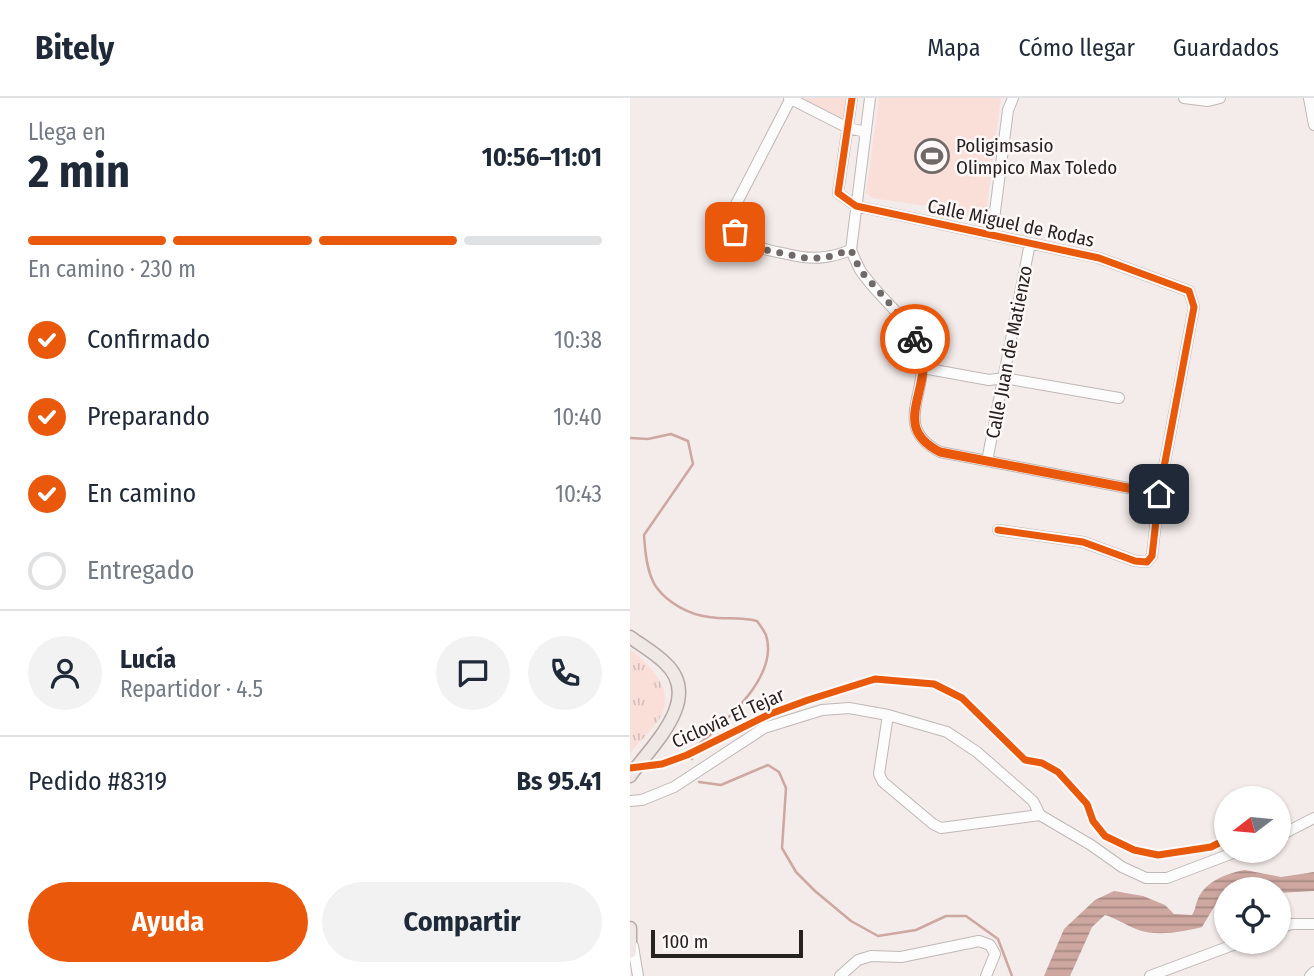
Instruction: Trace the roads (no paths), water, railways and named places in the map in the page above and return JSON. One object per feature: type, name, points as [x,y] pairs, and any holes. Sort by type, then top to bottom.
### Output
[{"type":"main road","points":[[630,637],[666,664],[673,673],[679,695],[673,718],[631,774]]},
{"type":"main road","points":[[630,953],[631,933]]},
{"type":"street","points":[[851,250],[824,258],[805,258],[757,248],[735,232],[731,214],[790,98],[848,128],[866,132]]},
{"type":"street","points":[[852,98],[838,193],[856,206]]},
{"type":"street","points":[[870,98],[851,250],[860,270],[913,333],[923,368],[913,418],[918,435],[929,447],[940,452],[1159,494],[1152,556],[1147,562],[1135,561],[1083,542],[998,530]]},
{"type":"street","points":[[992,235],[1008,110],[1013,98]]},
{"type":"street","points":[[1184,98],[1208,101],[1220,98]]},
{"type":"street","points":[[1309,98],[1314,125]]},
{"type":"street","name":"Calle Miguel de Rodas","points":[[856,206],[1099,258],[1185,290],[1192,297],[1194,307],[1159,494]]},
{"type":"street","name":"Calle Juan de Matienzo","points":[[987,461],[1030,243]]},
{"type":"street","points":[[923,368],[989,380],[1004,378],[1119,398]]},
{"type":"street","points":[[630,801],[642,800],[674,787],[764,727],[822,710],[849,708],[888,715],[947,732],[977,752],[1032,801],[1040,815],[1122,867],[1146,878],[1167,878],[1214,860]]},
{"type":"street","points":[[888,715],[879,774],[883,782],[933,824],[941,828],[1040,815]]},
{"type":"street","points":[[1292,829],[1314,818]]},
{"type":"street","points":[[1291,924],[1314,924]]},
{"type":"street","points":[[631,933],[638,976]]},
{"type":"street","points":[[840,976],[858,960],[871,956],[901,957],[979,941],[990,945],[995,954],[986,976]]},
{"type":"street","points":[[1150,976],[1169,972],[1214,953]]},
{"type":"street","points":[[1310,976],[1314,972]]},
{"type":"waterway","points":[[630,438],[648,439],[671,434],[688,441],[693,464],[644,535],[649,570],[657,588],[673,603],[694,614],[757,621],[766,635],[766,663],[752,691],[720,726],[697,745],[691,753],[692,759]]},
{"type":"waterway","points":[[699,782],[721,785],[768,765],[779,772],[786,788],[782,848],[796,872],[815,891],[851,921],[878,936],[916,930],[946,916],[966,916],[998,939],[1012,976]]},
{"type":"place","name":"Poligimsasio Olimpico Max Toledo","points":[[932,156]]}]
